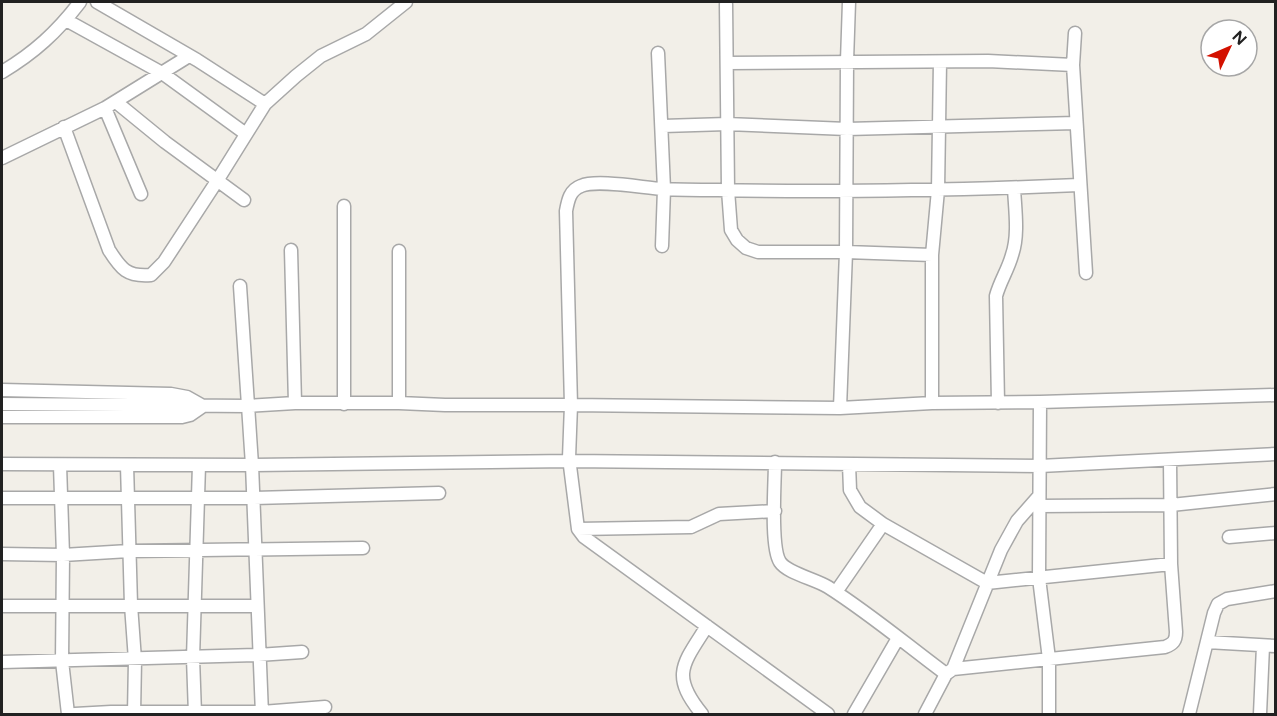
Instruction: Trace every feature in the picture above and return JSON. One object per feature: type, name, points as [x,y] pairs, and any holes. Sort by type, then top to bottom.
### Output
[{"type":"street","points":[[2,72],[44,42],[80,2]]},
{"type":"street","points":[[97,2],[265,104]]},
{"type":"street","points":[[64,128],[109,250],[127,272],[139,276],[151,275],[157,270],[217,181],[265,104],[321,56],[366,34],[406,2]]},
{"type":"street","points":[[840,408],[846,252],[849,2]]},
{"type":"street","points":[[726,4],[728,190],[730,230],[737,240],[746,248],[759,252],[932,255]]},
{"type":"street","points":[[66,20],[162,73],[246,134]]},
{"type":"street","points":[[1075,33],[1073,65],[1086,273]]},
{"type":"street","points":[[658,53],[663,126],[662,246]]},
{"type":"street","points":[[2,158],[111,105],[189,56]]},
{"type":"street","points":[[932,403],[932,255],[938,190],[940,62]]},
{"type":"street","points":[[727,63],[1024,62],[1073,65]]},
{"type":"street","points":[[111,105],[244,200]]},
{"type":"street","points":[[111,105],[141,194]]},
{"type":"street","points":[[663,126],[727,124],[847,129],[1076,123]]},
{"type":"street","points":[[828,714],[584,537],[578,529],[569,460],[571,405],[566,211],[568,198],[582,185],[597,184],[664,189],[728,190],[938,190],[1079,185]]},
{"type":"street","points":[[998,403],[996,296],[1000,280],[1014,248],[1014,188]]},
{"type":"street","points":[[344,206],[344,404]]},
{"type":"street","points":[[291,250],[295,403]]},
{"type":"street","points":[[399,251],[399,403]]},
{"type":"street","points":[[240,286],[252,462],[262,713]]},
{"type":"street","points":[[2,390],[171,394],[187,397],[203,406]]},
{"type":"street","points":[[2,404],[247,406],[295,403],[399,403],[840,408],[932,403],[1275,395]]},
{"type":"street","points":[[1040,402],[1039,578],[1049,659],[1049,714]]},
{"type":"street","points":[[2,417],[182,417],[190,415],[203,406]]},
{"type":"street","points":[[2,464],[199,465],[252,462],[569,460],[849,464],[1170,460],[1275,454]]},
{"type":"street","points":[[775,462],[776,549],[780,561],[787,569],[810,577],[836,592],[898,638],[949,671],[1165,647],[1172,644],[1176,639],[1176,632],[1171,564],[1170,460]]},
{"type":"street","points":[[849,464],[850,489],[854,500],[860,507],[883,524],[987,582],[1171,564]]},
{"type":"street","points":[[60,465],[64,605],[62,661],[68,714]]},
{"type":"street","points":[[127,465],[130,605],[135,660],[134,713]]},
{"type":"street","points":[[195,713],[194,658],[199,465]]},
{"type":"street","points":[[2,498],[252,498],[439,493]]},
{"type":"street","points":[[925,714],[949,671],[1001,550],[1017,521],[1039,501],[1171,505],[1275,494]]},
{"type":"street","points":[[578,529],[690,527],[719,514],[775,511]]},
{"type":"street","points":[[836,592],[883,524]]},
{"type":"street","points":[[1229,537],[1275,533]]},
{"type":"street","points":[[2,554],[63,555],[129,551],[363,548]]},
{"type":"street","points":[[1189,714],[1218,604],[1227,599],[1275,591]]},
{"type":"street","points":[[2,606],[257,606]]},
{"type":"street","points":[[702,714],[691,701],[683,679],[683,667],[707,626]]},
{"type":"street","points":[[854,714],[898,638]]},
{"type":"street","points":[[1207,642],[1269,646],[1260,714]]},
{"type":"street","points":[[2,662],[135,660],[302,652]]},
{"type":"street","points":[[75,714],[262,713],[325,707]]}]
